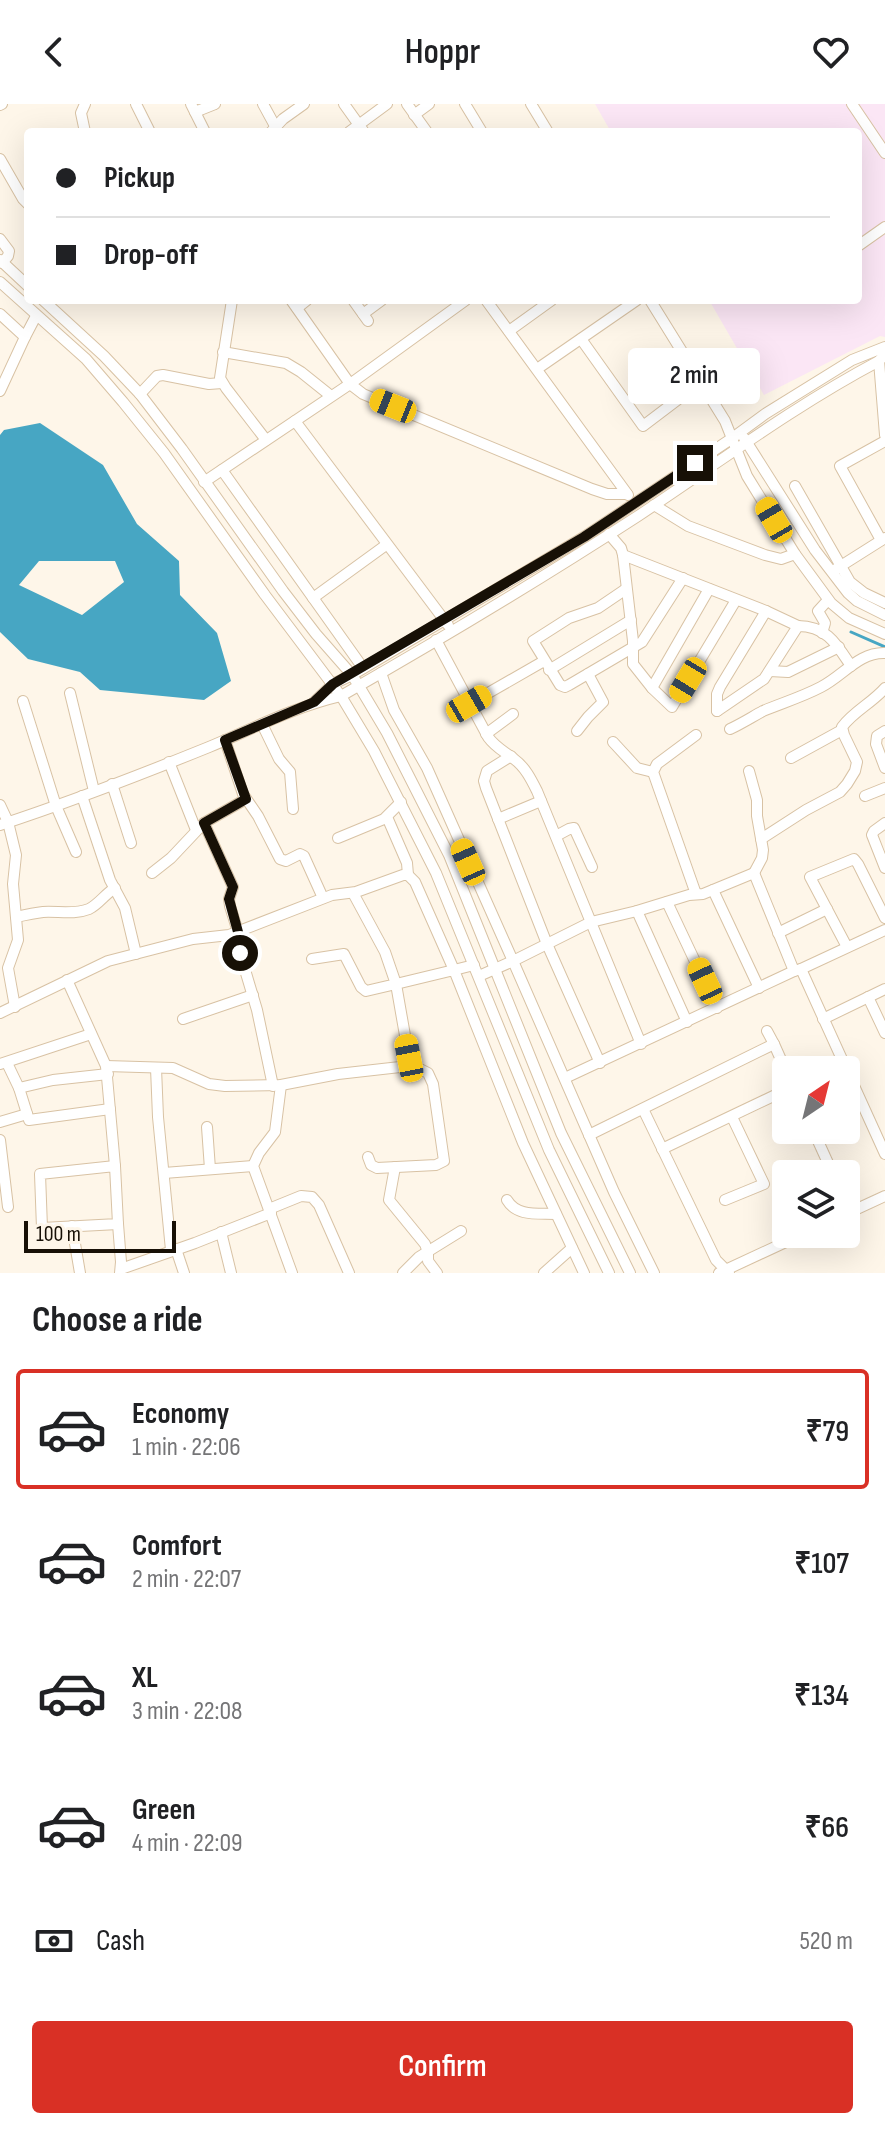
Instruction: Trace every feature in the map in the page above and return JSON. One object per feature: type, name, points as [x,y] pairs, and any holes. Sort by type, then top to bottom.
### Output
[{"type":"street","points":[[84,128],[81,113],[85,104]]},
{"type":"street","points":[[136,104],[148,128]]},
{"type":"street","points":[[203,128],[193,108],[215,104]]},
{"type":"street","points":[[263,104],[273,128]]},
{"type":"street","points":[[274,128],[304,104]]},
{"type":"street","points":[[344,104],[361,128],[387,104]]},
{"type":"street","points":[[407,104],[424,128]]},
{"type":"street","points":[[414,115],[429,104]]},
{"type":"street","points":[[465,104],[476,128]]},
{"type":"street","points":[[531,104],[546,128]]},
{"type":"street","points":[[852,104],[885,153]]},
{"type":"street","points":[[0,159],[24,199]]},
{"type":"street","points":[[862,243],[885,227]]},
{"type":"street","points":[[0,239],[9,251],[1,261],[24,282]]},
{"type":"street","points":[[0,282],[86,359],[140,422],[341,696],[374,751],[436,873],[549,1150],[609,1273]]},
{"type":"street","points":[[47,304],[140,394],[316,634],[359,686],[387,733],[449,855],[561,1133],[630,1273]]},
{"type":"street","points":[[231,304],[220,373],[222,383],[266,440]]},
{"type":"street","points":[[294,304],[350,384],[363,394],[592,489],[607,494],[627,494]]},
{"type":"street","points":[[356,304],[366,318],[378,304]]},
{"type":"street","points":[[204,482],[350,384],[460,304]]},
{"type":"street","points":[[489,304],[638,508]]},
{"type":"street","points":[[509,331],[546,304]]},
{"type":"street","points":[[537,369],[631,304]]},
{"type":"street","points":[[652,304],[738,441],[857,601],[885,615]]},
{"type":"street","points":[[0,314],[25,337]]},
{"type":"street","points":[[0,391],[5,371],[36,316]]},
{"type":"street","points":[[581,339],[643,426],[701,382]]},
{"type":"street","points":[[4,823],[82,796],[314,702],[341,696],[609,534],[638,508],[654,505],[738,441],[765,414],[852,360],[885,347]]},
{"type":"street","points":[[223,352],[286,363],[331,396]]},
{"type":"street","points":[[314,702],[333,684],[638,508],[738,441],[882,357],[885,435]]},
{"type":"street","points":[[140,394],[157,376],[163,375],[209,384],[222,383]]},
{"type":"street","points":[[295,421],[451,631]]},
{"type":"street","points":[[738,441],[747,476],[795,554],[828,600],[849,618],[885,634]]},
{"type":"street","points":[[836,569],[883,539],[840,466],[885,441]]},
{"type":"street","points":[[222,470],[363,668]]},
{"type":"street","points":[[795,486],[836,569],[856,588],[885,603]]},
{"type":"street","points":[[654,505],[688,526],[765,555],[781,559],[795,554]]},
{"type":"street","points":[[609,534],[623,555],[633,664],[672,707],[736,600]]},
{"type":"street","points":[[313,598],[386,545]]},
{"type":"street","points":[[623,555],[822,633],[832,638],[851,666]]},
{"type":"street","points":[[626,589],[598,608],[569,618],[533,641],[557,683],[565,687],[645,639],[683,578]]},
{"type":"street","points":[[652,688],[709,589]]},
{"type":"street","points":[[822,633],[825,623],[818,611],[828,600]]},
{"type":"street","points":[[766,611],[720,687],[717,711],[760,682],[798,626]]},
{"type":"street","points":[[469,704],[631,620]]},
{"type":"street","points":[[436,640],[486,734],[498,749],[524,768],[541,801],[641,1044]]},
{"type":"street","points":[[770,671],[788,672],[839,647]]},
{"type":"street","points":[[730,729],[823,686],[872,653],[885,653]]},
{"type":"street","points":[[381,673],[394,710],[420,754],[614,1192],[654,1273]]},
{"type":"street","points":[[577,731],[603,702],[588,674]]},
{"type":"street","points":[[791,758],[842,730],[847,721],[885,688]]},
{"type":"street","points":[[70,693],[94,791]]},
{"type":"street","points":[[23,701],[56,806],[76,852]]},
{"type":"street","points":[[486,734],[513,714]]},
{"type":"street","points":[[262,724],[279,759],[290,772],[293,809]]},
{"type":"street","points":[[761,839],[840,792],[847,784],[857,762],[842,730]]},
{"type":"street","points":[[885,731],[877,736],[875,742],[885,768]]},
{"type":"street","points":[[696,735],[657,764],[653,772],[696,894]]},
{"type":"street","points":[[225,740],[246,799],[280,859],[286,861],[300,854],[306,858],[323,898]]},
{"type":"street","points":[[613,742],[637,768],[653,772]]},
{"type":"street","points":[[511,756],[491,768],[485,776],[486,788],[547,944],[600,1063]]},
{"type":"street","points":[[169,762],[233,887],[229,899],[240,953],[277,1086],[275,1132],[253,1166],[292,1273]]},
{"type":"street","points":[[479,976],[591,922],[713,890],[754,873],[763,854],[757,800],[749,771]]},
{"type":"street","points":[[112,784],[131,843]]},
{"type":"street","points":[[865,796],[885,788]]},
{"type":"street","points":[[82,796],[107,872],[125,908],[136,954]]},
{"type":"street","points":[[152,873],[171,858],[200,826],[246,799]]},
{"type":"street","points":[[498,819],[541,801]]},
{"type":"street","points":[[338,838],[387,817],[401,802]]},
{"type":"street","points":[[0,805],[16,855],[13,884],[18,940],[8,968],[15,1007]]},
{"type":"street","points":[[387,817],[407,863],[408,875],[415,882],[454,970],[523,1143],[584,1273]]},
{"type":"street","points":[[885,823],[872,835],[885,868]]},
{"type":"street","points":[[556,836],[574,828],[592,867]]},
{"type":"street","points":[[847,947],[810,877],[851,859],[858,864],[885,918]]},
{"type":"street","points":[[754,873],[778,933],[823,1019],[885,1154]]},
{"type":"street","points":[[0,1013],[108,961],[193,939],[238,932],[323,898],[338,893],[353,893],[408,875]]},
{"type":"street","points":[[16,917],[40,912],[82,911],[95,905],[115,888]]},
{"type":"street","points":[[713,890],[759,988]]},
{"type":"street","points":[[353,893],[385,952],[396,984],[410,1064]]},
{"type":"street","points":[[667,902],[717,1008]]},
{"type":"street","points":[[778,933],[827,909]]},
{"type":"street","points":[[637,911],[687,1022]]},
{"type":"street","points":[[565,1078],[885,930]]},
{"type":"street","points":[[312,959],[344,954],[366,991],[474,965]]},
{"type":"street","points":[[67,980],[107,1070],[121,1271],[221,1232],[301,1196],[312,1197],[319,1205],[349,1273]]},
{"type":"street","points":[[823,1019],[885,989]]},
{"type":"street","points":[[183,1019],[253,995]]},
{"type":"street","points":[[868,997],[885,1033]]},
{"type":"street","points":[[767,1031],[779,1056]]},
{"type":"street","points":[[91,1034],[4,1064],[19,1088],[29,1120],[110,1109]]},
{"type":"street","points":[[589,1135],[774,1044]]},
{"type":"street","points":[[19,1088],[107,1070],[168,1067],[217,1086],[277,1086],[410,1064],[424,1070],[431,1077],[445,1157],[441,1164],[373,1167],[368,1157]]},
{"type":"street","points":[[156,1068],[158,1117],[174,1250],[184,1273]]},
{"type":"street","points":[[662,1149],[772,1097]]},
{"type":"street","points":[[643,1109],[716,1260],[725,1272],[774,1248]]},
{"type":"street","points":[[0,1122],[27,1114]]},
{"type":"street","points":[[725,1200],[764,1184],[732,1117]]},
{"type":"street","points":[[873,1127],[885,1121]]},
{"type":"street","points":[[207,1127],[210,1169]]},
{"type":"street","points":[[0,1146],[8,1207]]},
{"type":"street","points":[[115,1166],[40,1174],[42,1228],[118,1224]]},
{"type":"street","points":[[164,1173],[253,1166]]},
{"type":"street","points":[[395,1167],[389,1200],[425,1244],[428,1261],[437,1273]]},
{"type":"street","points":[[860,1205],[885,1196]]},
{"type":"street","points":[[507,1200],[512,1209],[521,1212],[556,1214]]},
{"type":"street","points":[[72,1226],[80,1273]]},
{"type":"street","points":[[403,1273],[414,1261],[461,1231]]},
{"type":"street","points":[[221,1232],[231,1273]]},
{"type":"street","points":[[544,1273],[572,1248]]},
{"type":"shaded area","points":[[595,104],[885,104],[885,337],[880,336],[764,395],[711,304],[862,304],[862,128],[609,128]]},
{"type":"water","points":[[40,423],[103,465],[137,524],[179,561],[180,595],[217,633],[231,681],[204,700],[100,690],[80,672],[28,659],[0,632],[0,435],[4,430]],"holes":[[[39,561],[115,561],[124,582],[82,615],[19,585]]]},
{"type":"waterway","points":[[851,632],[885,647]]},
{"type":"route","points":[[240,953],[229,899],[233,887],[204,823],[246,799],[225,740],[314,702],[333,684],[584,537],[695,463]]}]
